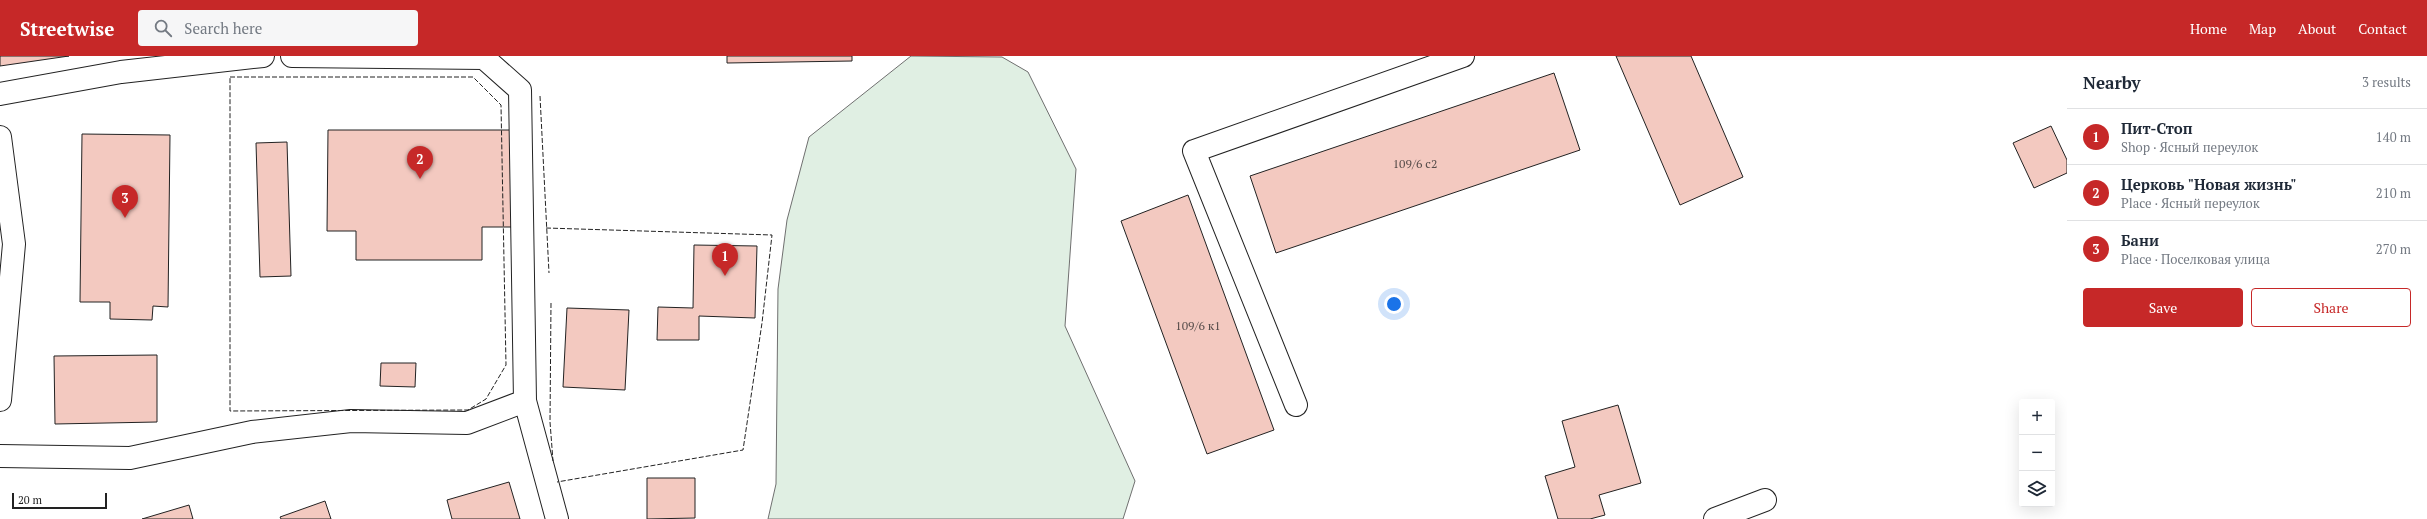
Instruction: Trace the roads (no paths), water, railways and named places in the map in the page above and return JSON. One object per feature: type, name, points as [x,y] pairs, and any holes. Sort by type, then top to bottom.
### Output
[{"type":"street","points":[[0,94],[121,72],[263,56]]},
{"type":"street","points":[[292,56],[484,58],[520,90],[525,401],[557,519]]},
{"type":"street","points":[[1296,405],[1194,151],[1463,56]]},
{"type":"street","points":[[0,138],[14,244],[0,400]]},
{"type":"street","points":[[0,456],[130,458],[252,432],[351,421],[467,424],[525,401]]},
{"type":"street","points":[[1715,519],[1765,500]]},
{"type":"place","name":"Церковь \"Новая жизнь\"","points":[[420,179]]},
{"type":"place","name":"Бани","points":[[125,218]]},
{"type":"place","name":"Пит-Стоп","points":[[725,276]]}]
